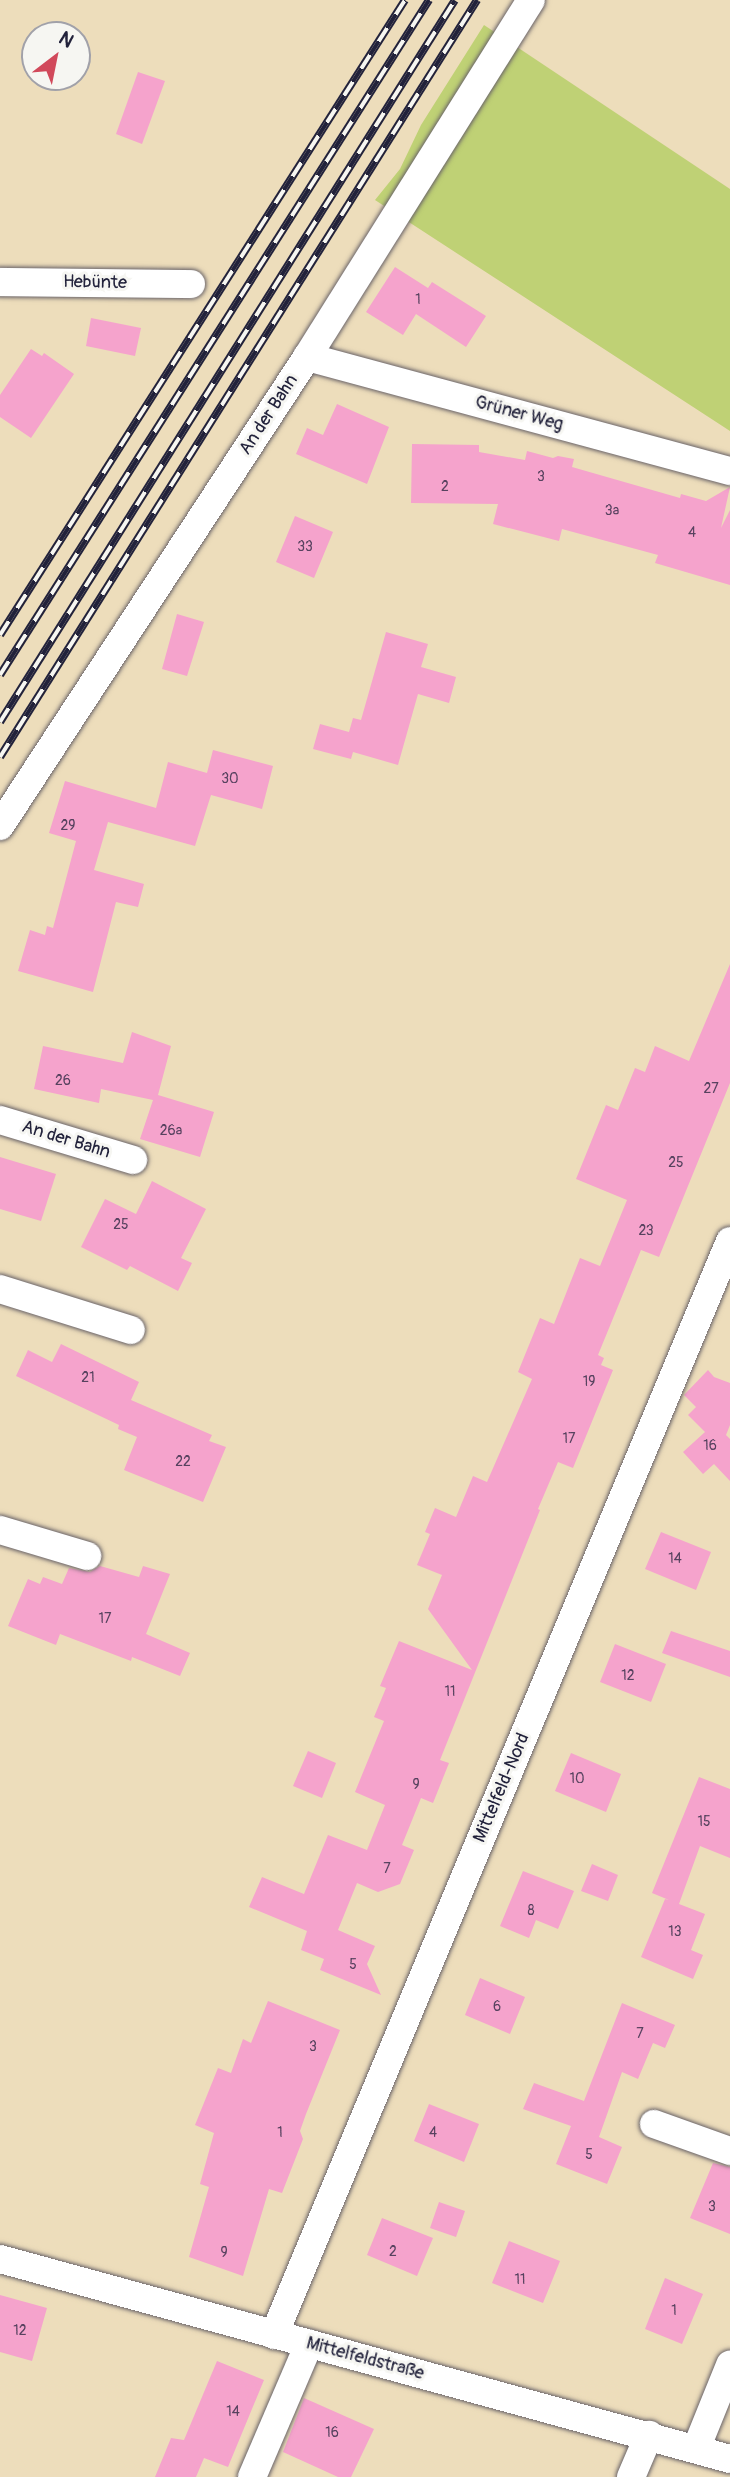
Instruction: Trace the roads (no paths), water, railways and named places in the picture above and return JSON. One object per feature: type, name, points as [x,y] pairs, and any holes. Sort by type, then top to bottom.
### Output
[{"type":"street","name":"An der Bahn","points":[[0,826],[307,356],[531,0]]},
{"type":"street","name":"Hebünte","points":[[0,282],[191,284]]},
{"type":"street","name":"Grüner Weg","points":[[307,356],[730,471]]},
{"type":"street","name":"An der Bahn","points":[[0,1120],[133,1160]]},
{"type":"street","name":"Mittelfeld-Nord","points":[[274,2335],[730,1241]]},
{"type":"street","points":[[0,1289],[131,1329]]},
{"type":"street","points":[[0,1530],[86,1556]]},
{"type":"street","points":[[654,2124],[730,2151]]},
{"type":"street","name":"Mittelfeldstraße","points":[[0,2259],[730,2459]]},
{"type":"street","points":[[252,2477],[309,2344]]},
{"type":"street","points":[[696,2449],[730,2365]]},
{"type":"street","points":[[631,2477],[649,2435]]},
{"type":"railway","points":[[0,635],[405,0]]},
{"type":"railway","points":[[0,675],[429,0]]},
{"type":"railway","points":[[0,722],[455,0]]},
{"type":"railway","points":[[0,757],[477,0]]}]
